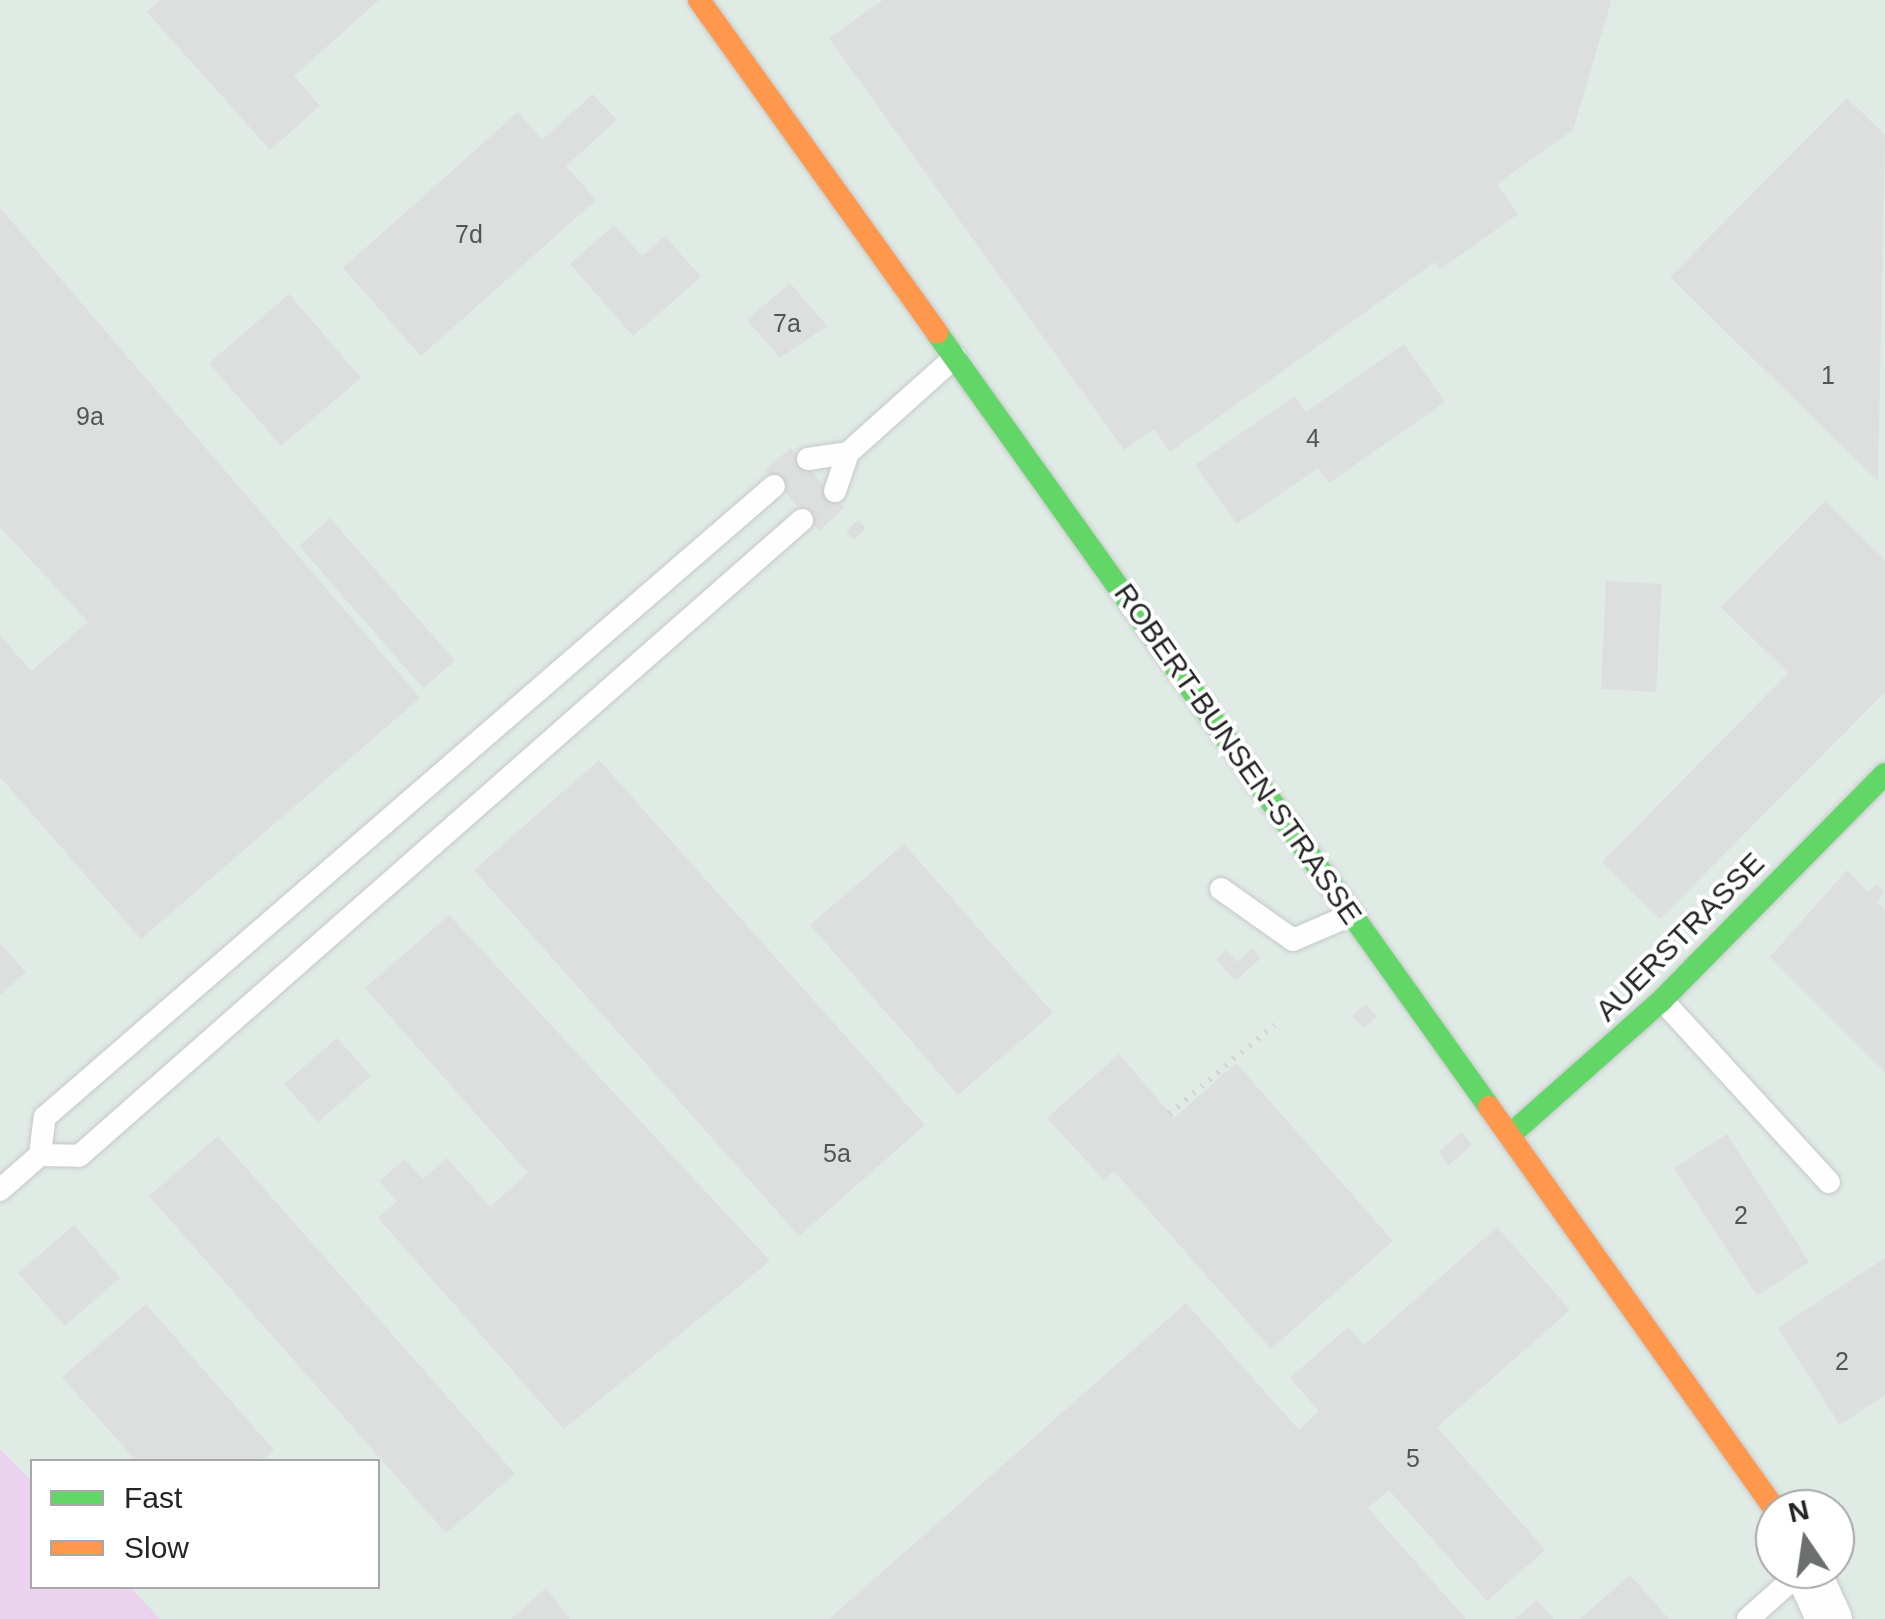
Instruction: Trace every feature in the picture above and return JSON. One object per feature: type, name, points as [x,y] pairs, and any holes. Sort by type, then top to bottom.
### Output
[{"type":"street","name":"ROBERT-BUNSEN-STRASSE","points":[[701,0],[1761,1489]]},
{"type":"street","name":"AUERSTRASSE","points":[[1510,1135],[1662,1000],[1885,774]]},
{"type":"street","points":[[1815,1589],[1830,1619]]},
{"type":"lane","points":[[834,490],[848,453],[954,358]]},
{"type":"lane","points":[[808,459],[848,453]]},
{"type":"lane","points":[[40,1156],[44,1117],[774,486]]},
{"type":"lane","points":[[0,1190],[40,1156],[78,1156],[802,520]]},
{"type":"lane","points":[[1221,889],[1293,940],[1352,914]]},
{"type":"lane","points":[[1662,1000],[1829,1182]]},
{"type":"lane","points":[[1748,1619],[1782,1589]]},
{"type":"path","points":[[1169,1114],[1274,1025]]},
{"type":"shaded area","points":[[0,0],[1885,0],[1885,1619],[0,1619]]},
{"type":"shaded area","points":[[0,1449],[30,1479],[30,1589],[132,1589],[160,1619],[0,1619]]},
{"type":"building","points":[[160,0],[379,0],[294,76],[320,106],[270,150],[147,12]]},
{"type":"building","points":[[883,0],[1611,2],[1573,130],[1497,184],[1518,214],[1441,269],[1435,262],[1170,452],[1154,429],[1124,450],[829,38]]},
{"type":"building","points":[[593,94],[617,120],[566,166],[596,200],[421,356],[343,268],[518,112],[542,140]]},
{"type":"building","points":[[1847,98],[1885,135],[1878,481],[1670,277]]},
{"type":"building","points":[[0,208],[420,698],[141,939],[0,777],[0,635],[31,671],[88,622],[0,527]]},
{"type":"building","points":[[614,225],[642,256],[665,236],[701,277],[633,336],[570,264]]},
{"type":"building","points":[[790,283],[827,326],[780,358],[747,320]]},
{"type":"building","points":[[289,294],[361,378],[281,446],[209,363]]},
{"type":"building","points":[[1404,344],[1445,402],[1329,483],[1318,468],[1237,524],[1195,465],[1295,396],[1306,412]]},
{"type":"building","points":[[791,448],[844,508],[819,531],[765,469]]},
{"type":"building","points":[[1825,501],[1885,560],[1885,692],[1660,919],[1602,862],[1788,673],[1721,607]]},
{"type":"building","points":[[330,518],[455,661],[423,688],[299,546]]},
{"type":"building","points":[[858,520],[866,528],[854,540],[846,531]]},
{"type":"building","points":[[1606,581],[1662,584],[1656,692],[1601,689]]},
{"type":"building","points":[[599,760],[925,1125],[799,1236],[474,870]]},
{"type":"building","points":[[904,844],[1053,1013],[958,1095],[810,925]]},
{"type":"building","points":[[1847,870],[1868,892],[1877,884],[1885,892],[1877,902],[1885,910],[1885,1072],[1770,957]]},
{"type":"building","points":[[449,915],[770,1261],[564,1429],[378,1218],[397,1201],[379,1181],[405,1159],[423,1179],[447,1158],[490,1207],[528,1173],[365,988]]},
{"type":"building","points":[[0,943],[26,972],[0,995]]},
{"type":"building","points":[[1252,948],[1261,958],[1235,981],[1216,959],[1226,950],[1237,962]]},
{"type":"building","points":[[1366,1004],[1377,1017],[1363,1028],[1352,1016]]},
{"type":"building","points":[[337,1038],[371,1076],[318,1122],[284,1084]]},
{"type":"building","points":[[1119,1054],[1174,1118],[1236,1063],[1393,1241],[1271,1349],[1114,1171],[1104,1180],[1047,1118]]},
{"type":"building","points":[[1462,1132],[1472,1145],[1449,1165],[1438,1152]]},
{"type":"building","points":[[1727,1134],[1809,1262],[1757,1296],[1674,1168]]},
{"type":"building","points":[[218,1136],[515,1474],[446,1533],[149,1196]]},
{"type":"building","points":[[74,1225],[120,1278],[65,1326],[18,1273]]},
{"type":"building","points":[[1497,1227],[1570,1310],[1437,1427],[1545,1550],[1487,1601],[1389,1490],[1368,1508],[1466,1619],[829,1619],[1186,1303],[1299,1430],[1319,1411],[1290,1378],[1348,1327],[1364,1345]]},
{"type":"building","points":[[1885,1258],[1885,1395],[1840,1425],[1778,1328]]},
{"type":"building","points":[[146,1304],[274,1450],[264,1459],[134,1459],[62,1377]]},
{"type":"building","points":[[1630,1575],[1669,1619],[1580,1619]]},
{"type":"building","points":[[546,1588],[570,1619],[511,1619]]},
{"type":"building","points":[[1537,1600],[1554,1619],[1515,1619]]},
{"type":"traffic: fast","points":[[937,333],[1489,1107]]},
{"type":"traffic: fast","points":[[1510,1135],[1662,1000],[1885,774]]},
{"type":"traffic: slow","points":[[699,0],[937,333]]},
{"type":"traffic: slow","points":[[1489,1107],[1761,1489]]}]
